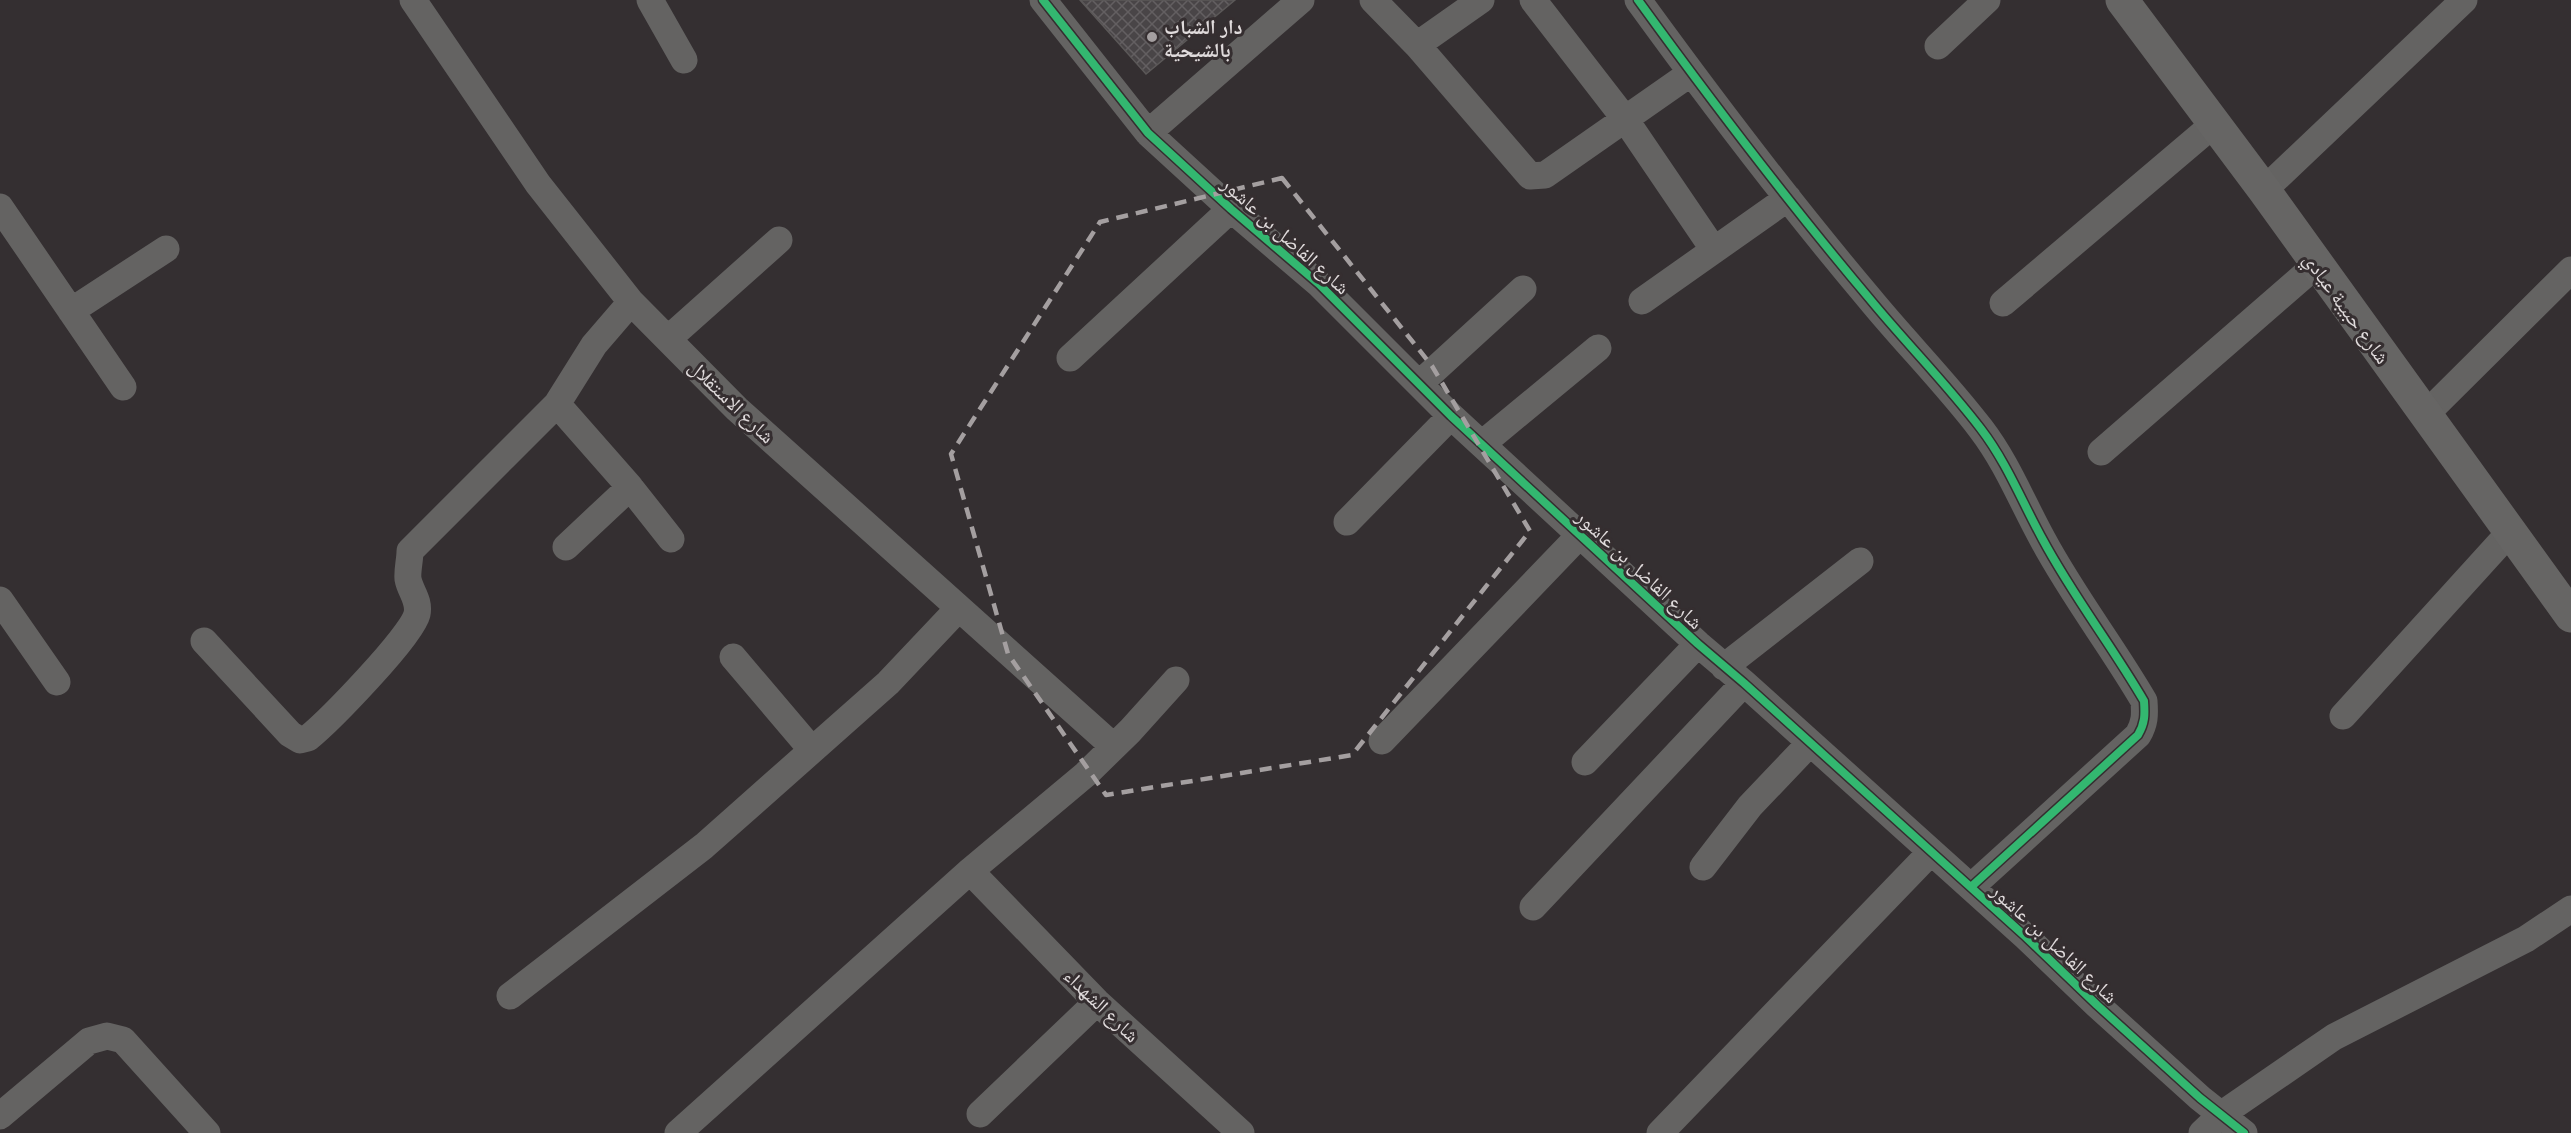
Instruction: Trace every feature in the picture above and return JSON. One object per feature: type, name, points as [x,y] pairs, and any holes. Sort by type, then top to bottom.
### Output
[{"type":"street","name":"شارع الاستقلال","points":[[412,0],[538,184],[631,302],[737,409],[1113,746]]},
{"type":"street","points":[[650,0],[684,60]]},
{"type":"street","name":"شارع الفاضل بن عاشور","points":[[1043,0],[1148,133],[1231,209],[1319,284],[1451,416],[1579,536],[1971,887],[2200,1098],[2244,1133]]},
{"type":"street","points":[[1148,133],[1301,0]]},
{"type":"street","points":[[1373,0],[1418,45],[1530,177],[1545,175],[1691,73]]},
{"type":"street","points":[[1418,45],[1481,0]]},
{"type":"street","points":[[1533,0],[1625,119],[1714,250]]},
{"type":"street","points":[[1638,0],[1691,73],[1788,198],[1868,298],[1980,428],[2002,459],[2042,539],[2144,701],[2145,715],[2138,735],[1971,887]]},
{"type":"street","points":[[1938,46],[1987,0]]},
{"type":"street","name":"شارع حبيبة عيادي","points":[[2122,0],[2264,190],[2571,616]]},
{"type":"street","points":[[2264,190],[2464,0]]},
{"type":"street","points":[[2003,303],[2214,123]]},
{"type":"street","points":[[1642,301],[1788,198]]},
{"type":"street","points":[[0,207],[123,387]]},
{"type":"street","points":[[1070,358],[1231,209]]},
{"type":"street","points":[[669,339],[779,240]]},
{"type":"street","points":[[71,311],[166,249]]},
{"type":"street","points":[[2101,452],[2316,265]]},
{"type":"street","points":[[2425,415],[2571,270]]},
{"type":"street","points":[[1419,384],[1523,289]]},
{"type":"street","points":[[204,641],[290,734],[300,740],[308,738],[397,647],[412,625],[417,613],[416,595],[408,579],[411,551],[557,404],[594,345],[631,302]]},
{"type":"street","points":[[1482,444],[1598,348]]},
{"type":"street","points":[[557,404],[630,487],[671,539]]},
{"type":"street","points":[[1347,522],[1451,416]]},
{"type":"street","points":[[566,547],[630,487]]},
{"type":"street","points":[[2343,716],[2510,532]]},
{"type":"street","points":[[1382,741],[1579,536]]},
{"type":"street","points":[[1533,907],[1734,675],[1860,561]]},
{"type":"street","points":[[2,606],[57,682]]},
{"type":"street","points":[[510,996],[704,846],[888,683],[958,608]]},
{"type":"street","points":[[1585,762],[1698,644]]},
{"type":"street","points":[[733,657],[812,750]]},
{"type":"street","points":[[678,1133],[970,870],[1086,774],[1130,731],[1176,680]]},
{"type":"street","points":[[1703,867],[1750,806],[1810,743]]},
{"type":"street","points":[[1660,1133],[1931,852]]},
{"type":"street","name":"شارع الشهداء","points":[[970,870],[1096,1002],[1236,1132]]},
{"type":"street","points":[[2202,1133],[2222,1114],[2334,1037],[2516,944],[2571,909]]},
{"type":"street","points":[[980,1114],[1096,1002]]},
{"type":"street","points":[[0,1116],[89,1041],[106,1036],[123,1040],[207,1133]]},
{"type":"highlighted area","points":[[1282,178],[1432,366],[1530,531],[1352,755],[1106,795],[1008,654],[951,454],[1100,222]]},
{"type":"building","name":"دار الشباب بالشيحية","points":[[1080,0],[1235,0],[1146,74]]},
{"type":"cycle path","points":[[1043,0],[1148,133],[1231,209],[1319,284],[1451,416],[1698,644],[2026,937],[2200,1098],[2244,1133]]},
{"type":"cycle path","points":[[1638,0],[1722,114],[1809,225],[1981,429],[2007,469],[2055,561],[2144,701],[2144,719],[2138,735],[1971,887]]},
{"type":"place","name":"دار الشباب بالشيحية","points":[[1152,37]]}]
